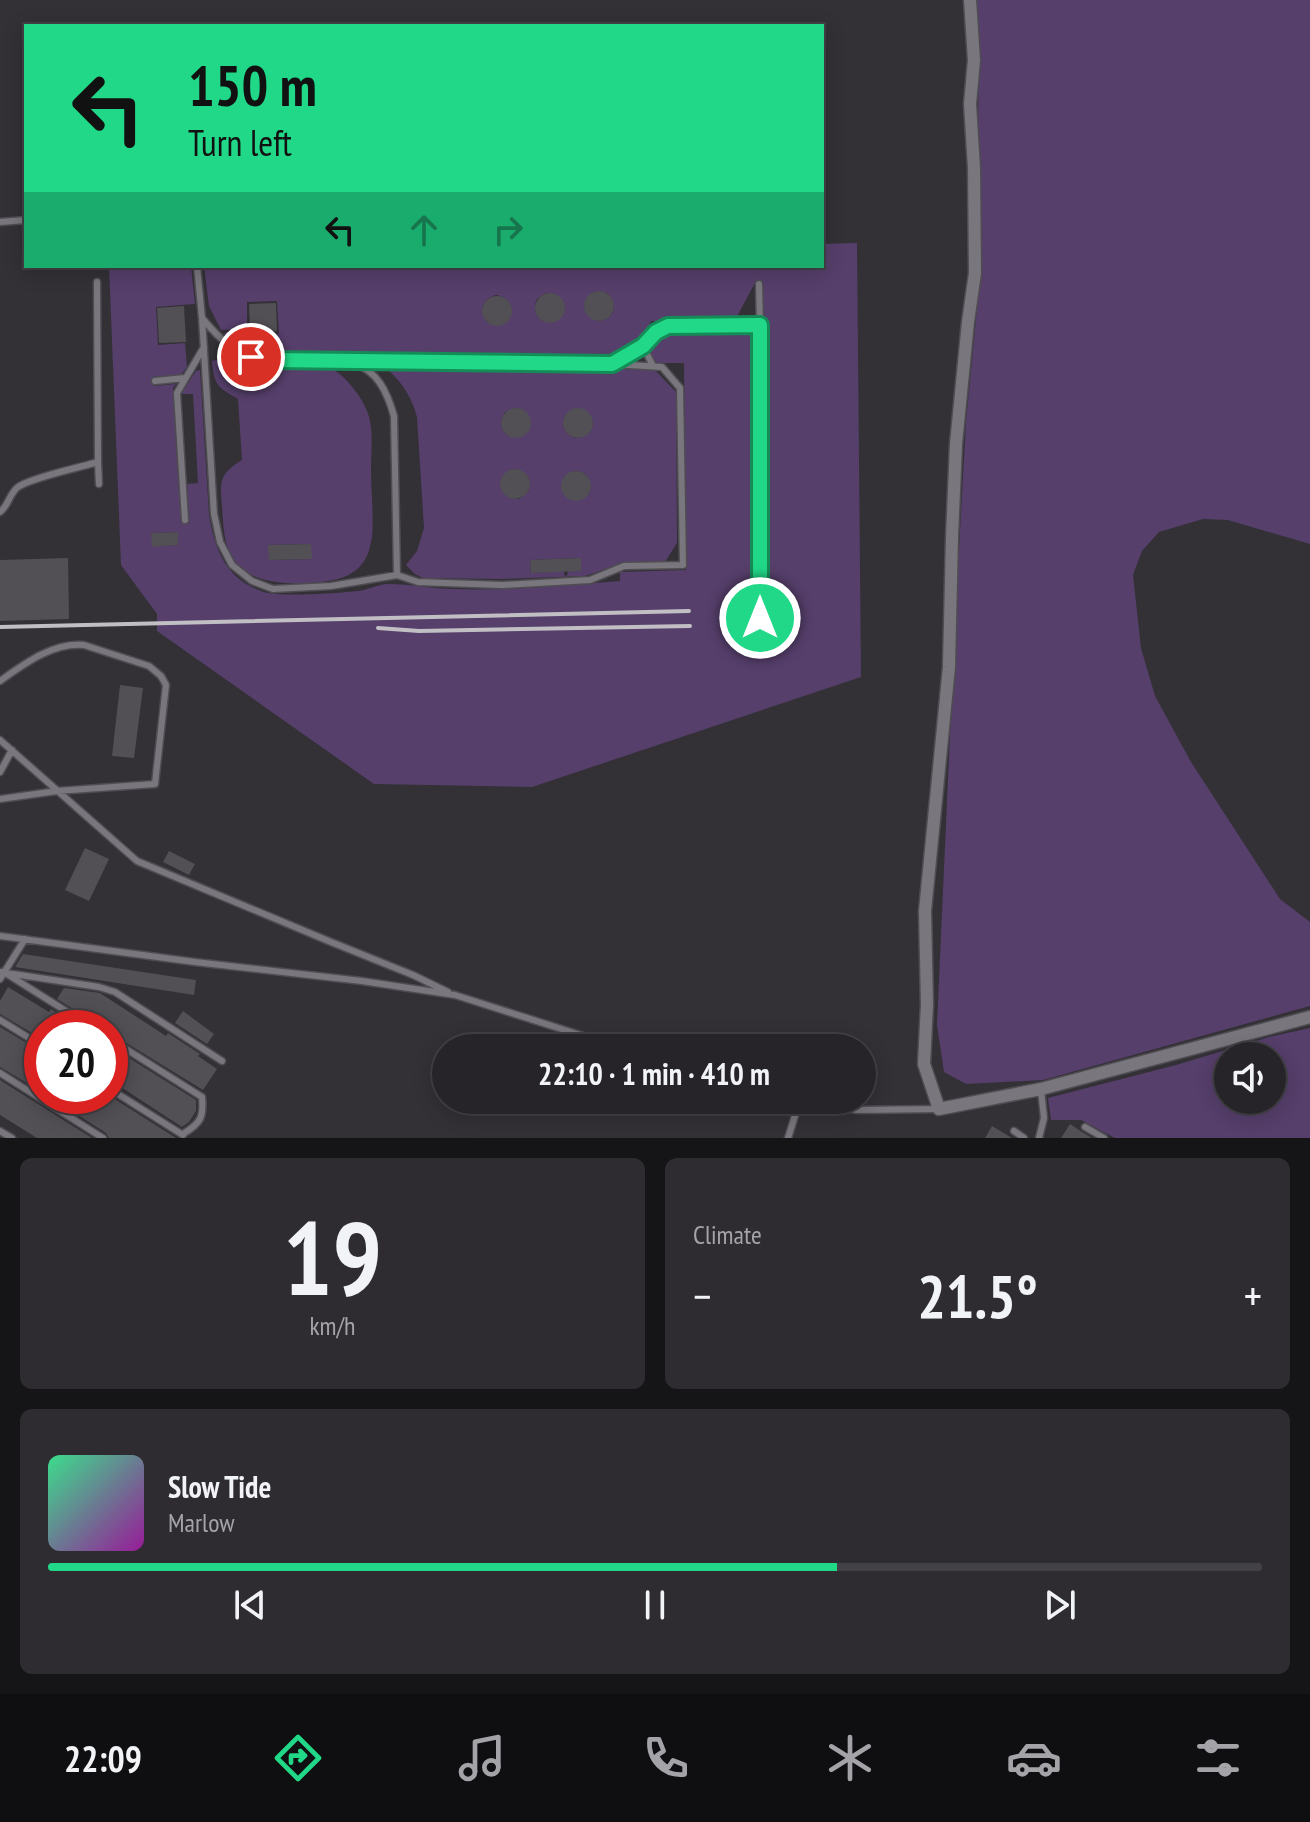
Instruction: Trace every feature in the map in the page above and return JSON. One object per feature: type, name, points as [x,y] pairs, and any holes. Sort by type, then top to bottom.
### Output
[{"type":"street","points":[[970,0],[974,60],[970,104],[975,273],[956,444],[949,667],[925,911],[927,1004],[924,1064],[939,1109],[1041,1089],[1310,1017]]},
{"type":"lane","points":[[0,222],[24,220]]},
{"type":"lane","points":[[197,268],[214,514],[220,542],[232,565],[252,581],[273,589],[331,586],[397,575],[418,582],[502,585],[590,580],[624,566],[683,565],[680,388],[662,367],[272,360],[251,357],[228,346],[202,318]]},
{"type":"lane","points":[[97,282],[99,484]]},
{"type":"lane","points":[[759,284],[760,618]]},
{"type":"lane","points":[[612,364],[643,346],[656,332],[668,326],[760,325]]},
{"type":"lane","points":[[643,346],[653,366]]},
{"type":"lane","points":[[185,520],[177,393],[204,347]]},
{"type":"lane","points":[[346,361],[363,367],[379,380],[394,416],[397,575]]},
{"type":"lane","points":[[155,381],[185,378]]},
{"type":"lane","points":[[0,512],[6,508],[14,491],[25,483],[98,462]]},
{"type":"lane","points":[[0,681],[32,659],[76,644],[149,666],[166,685],[155,784],[57,791],[0,799]]},
{"type":"lane","points":[[0,740],[137,861],[455,995],[577,1034]]},
{"type":"lane","points":[[0,772],[12,750]]},
{"type":"lane","points":[[0,936],[455,995]]},
{"type":"lane","points":[[1,974],[25,939]]},
{"type":"lane","points":[[1,974],[62,1010]]},
{"type":"lane","points":[[1,974],[107,989],[222,1061]]},
{"type":"lane","points":[[0,1020],[24,1035]]},
{"type":"lane","points":[[128,1050],[202,1097],[203,1110],[201,1120],[184,1136],[128,1100]]},
{"type":"lane","points":[[0,1073],[103,1138]]},
{"type":"lane","points":[[1039,1138],[1044,1118],[1041,1089]]},
{"type":"lane","points":[[876,1110],[939,1109]]},
{"type":"lane","points":[[788,1138],[796,1114]]},
{"type":"lane","points":[[1085,1127],[1104,1138]]},
{"type":"lane","points":[[0,1131],[12,1138]]},
{"type":"lane","points":[[1014,1131],[1024,1138]]},
{"type":"shaded area","points":[[975,0],[1310,0],[1310,544],[1228,520],[1203,519],[1159,532],[1142,551],[1133,575],[1141,648],[1155,696],[1191,762],[1280,899],[1310,922],[1310,1006],[1043,1080],[966,1084],[944,1072],[937,1025],[966,422],[981,268],[979,50]]},
{"type":"shaded area","points":[[857,243],[861,677],[532,787],[374,784],[157,631],[157,614],[121,565],[109,268],[191,268],[195,304],[156,307],[158,345],[185,343],[187,367],[181,375],[153,377],[154,386],[176,384],[173,388],[181,523],[189,523],[187,484],[198,483],[193,394],[181,394],[196,371],[200,370],[209,515],[215,539],[230,570],[249,585],[269,593],[337,593],[388,584],[446,589],[517,588],[620,581],[620,572],[686,570],[684,363],[654,363],[647,349],[668,331],[756,330],[760,635],[768,634],[762,281],[756,281],[734,322],[651,321],[635,346],[610,361],[367,358],[353,352],[267,354],[266,334],[279,334],[277,301],[247,302],[247,329],[221,330],[209,306],[204,268],[824,268],[824,244]],"holes":[[[596,291],[607,293],[613,300],[612,314],[602,320],[589,316],[584,308],[587,297]],[[546,293],[559,296],[564,307],[562,316],[553,322],[540,319],[535,308],[537,299]],[[496,295],[505,298],[511,308],[507,321],[497,326],[487,322],[482,310],[485,303]],[[177,532],[178,545],[152,546],[152,533]]]},
{"type":"shaded area","points":[[247,331],[248,335],[263,334],[264,354],[242,347],[223,333]]},
{"type":"shaded area","points":[[235,356],[262,363],[317,364],[341,375],[359,396],[371,427],[373,529],[365,559],[351,574],[311,583],[272,581],[248,573],[231,555],[224,533],[221,491],[225,474],[242,460],[238,399],[218,385],[212,361]],"holes":[[[311,544],[311,559],[269,560],[269,545]]]},
{"type":"shaded area","points":[[382,365],[654,369],[676,392],[677,543],[665,562],[626,562],[585,576],[501,579],[423,578],[415,574],[406,565],[417,551],[424,528],[417,417],[408,395]],"holes":[[[515,408],[526,412],[531,423],[526,433],[516,438],[504,432],[501,421],[505,412]],[[574,409],[586,411],[593,421],[590,432],[578,438],[571,436],[563,425],[565,415]],[[512,469],[525,473],[530,483],[528,492],[519,499],[506,496],[501,485],[503,476]],[[573,471],[582,472],[590,481],[589,494],[580,500],[571,499],[563,490],[562,482]],[[581,558],[581,571],[568,571],[567,576],[564,571],[531,573],[530,560]]]},
{"type":"shaded area","points":[[1310,1028],[1310,1138],[1115,1138],[1081,1120],[1051,1120],[1048,1098],[1214,1054],[1214,1114],[1286,1114],[1286,1042],[1252,1042]]},
{"type":"building","points":[[599,291],[610,295],[614,306],[610,317],[599,321],[588,317],[584,306],[588,295]]},
{"type":"building","points":[[550,293],[561,297],[565,308],[561,319],[550,323],[539,319],[535,308],[539,297]]},
{"type":"building","points":[[497,296],[508,300],[512,311],[508,322],[497,326],[486,322],[482,311],[486,300]]},
{"type":"building","points":[[276,303],[277,331],[250,332],[249,304]]},
{"type":"building","points":[[184,306],[186,342],[159,343],[157,308]]},
{"type":"building","points":[[516,408],[527,412],[531,423],[527,434],[516,438],[505,434],[501,423],[505,412]]},
{"type":"building","points":[[578,408],[589,412],[593,423],[589,434],[578,438],[567,434],[563,423],[567,412]]},
{"type":"building","points":[[515,469],[526,473],[530,484],[526,495],[515,499],[504,495],[500,484],[504,473]]},
{"type":"building","points":[[576,471],[587,475],[591,486],[587,497],[576,501],[565,497],[561,486],[565,475]]},
{"type":"building","points":[[178,532],[178,545],[152,547],[151,533]]},
{"type":"building","points":[[311,544],[312,559],[269,560],[268,545]]},
{"type":"building","points":[[68,558],[69,619],[0,621],[0,560]]},
{"type":"building","points":[[581,558],[581,571],[531,573],[530,560]]},
{"type":"building","points":[[120,685],[143,688],[134,758],[112,756]]},
{"type":"building","points":[[85,848],[109,859],[89,901],[65,890]]},
{"type":"building","points":[[169,851],[195,864],[189,875],[163,862]]},
{"type":"building","points":[[23,954],[196,980],[194,995],[15,967]]},
{"type":"building","points":[[8,987],[46,1010],[24,1010],[24,1028],[0,1014],[0,1001]]},
{"type":"building","points":[[64,988],[100,993],[126,1010],[75,1010],[57,999]]},
{"type":"building","points":[[128,1011],[166,1036],[168,1033],[217,1069],[203,1090],[128,1044]]},
{"type":"building","points":[[183,1011],[214,1034],[207,1044],[175,1023]]},
{"type":"building","points":[[0,1027],[24,1041],[24,1081],[0,1067]]},
{"type":"building","points":[[128,1057],[196,1100],[196,1111],[182,1127],[128,1092]]},
{"type":"building","points":[[0,1080],[24,1095],[24,1114],[54,1114],[92,1138],[37,1138],[0,1115]]},
{"type":"building","points":[[128,1107],[176,1138],[109,1138],[76,1114],[128,1114]]},
{"type":"building","points":[[1070,1124],[1082,1132],[1092,1138],[1061,1138]]},
{"type":"building","points":[[992,1126],[1012,1138],[985,1138]]},
{"type":"railway","points":[[0,627],[689,611]]},
{"type":"railway","points":[[378,628],[419,631],[690,626]]},
{"type":"route","points":[[251,357],[272,360],[612,364],[643,346],[661,328],[668,326],[760,325],[760,618]]}]
